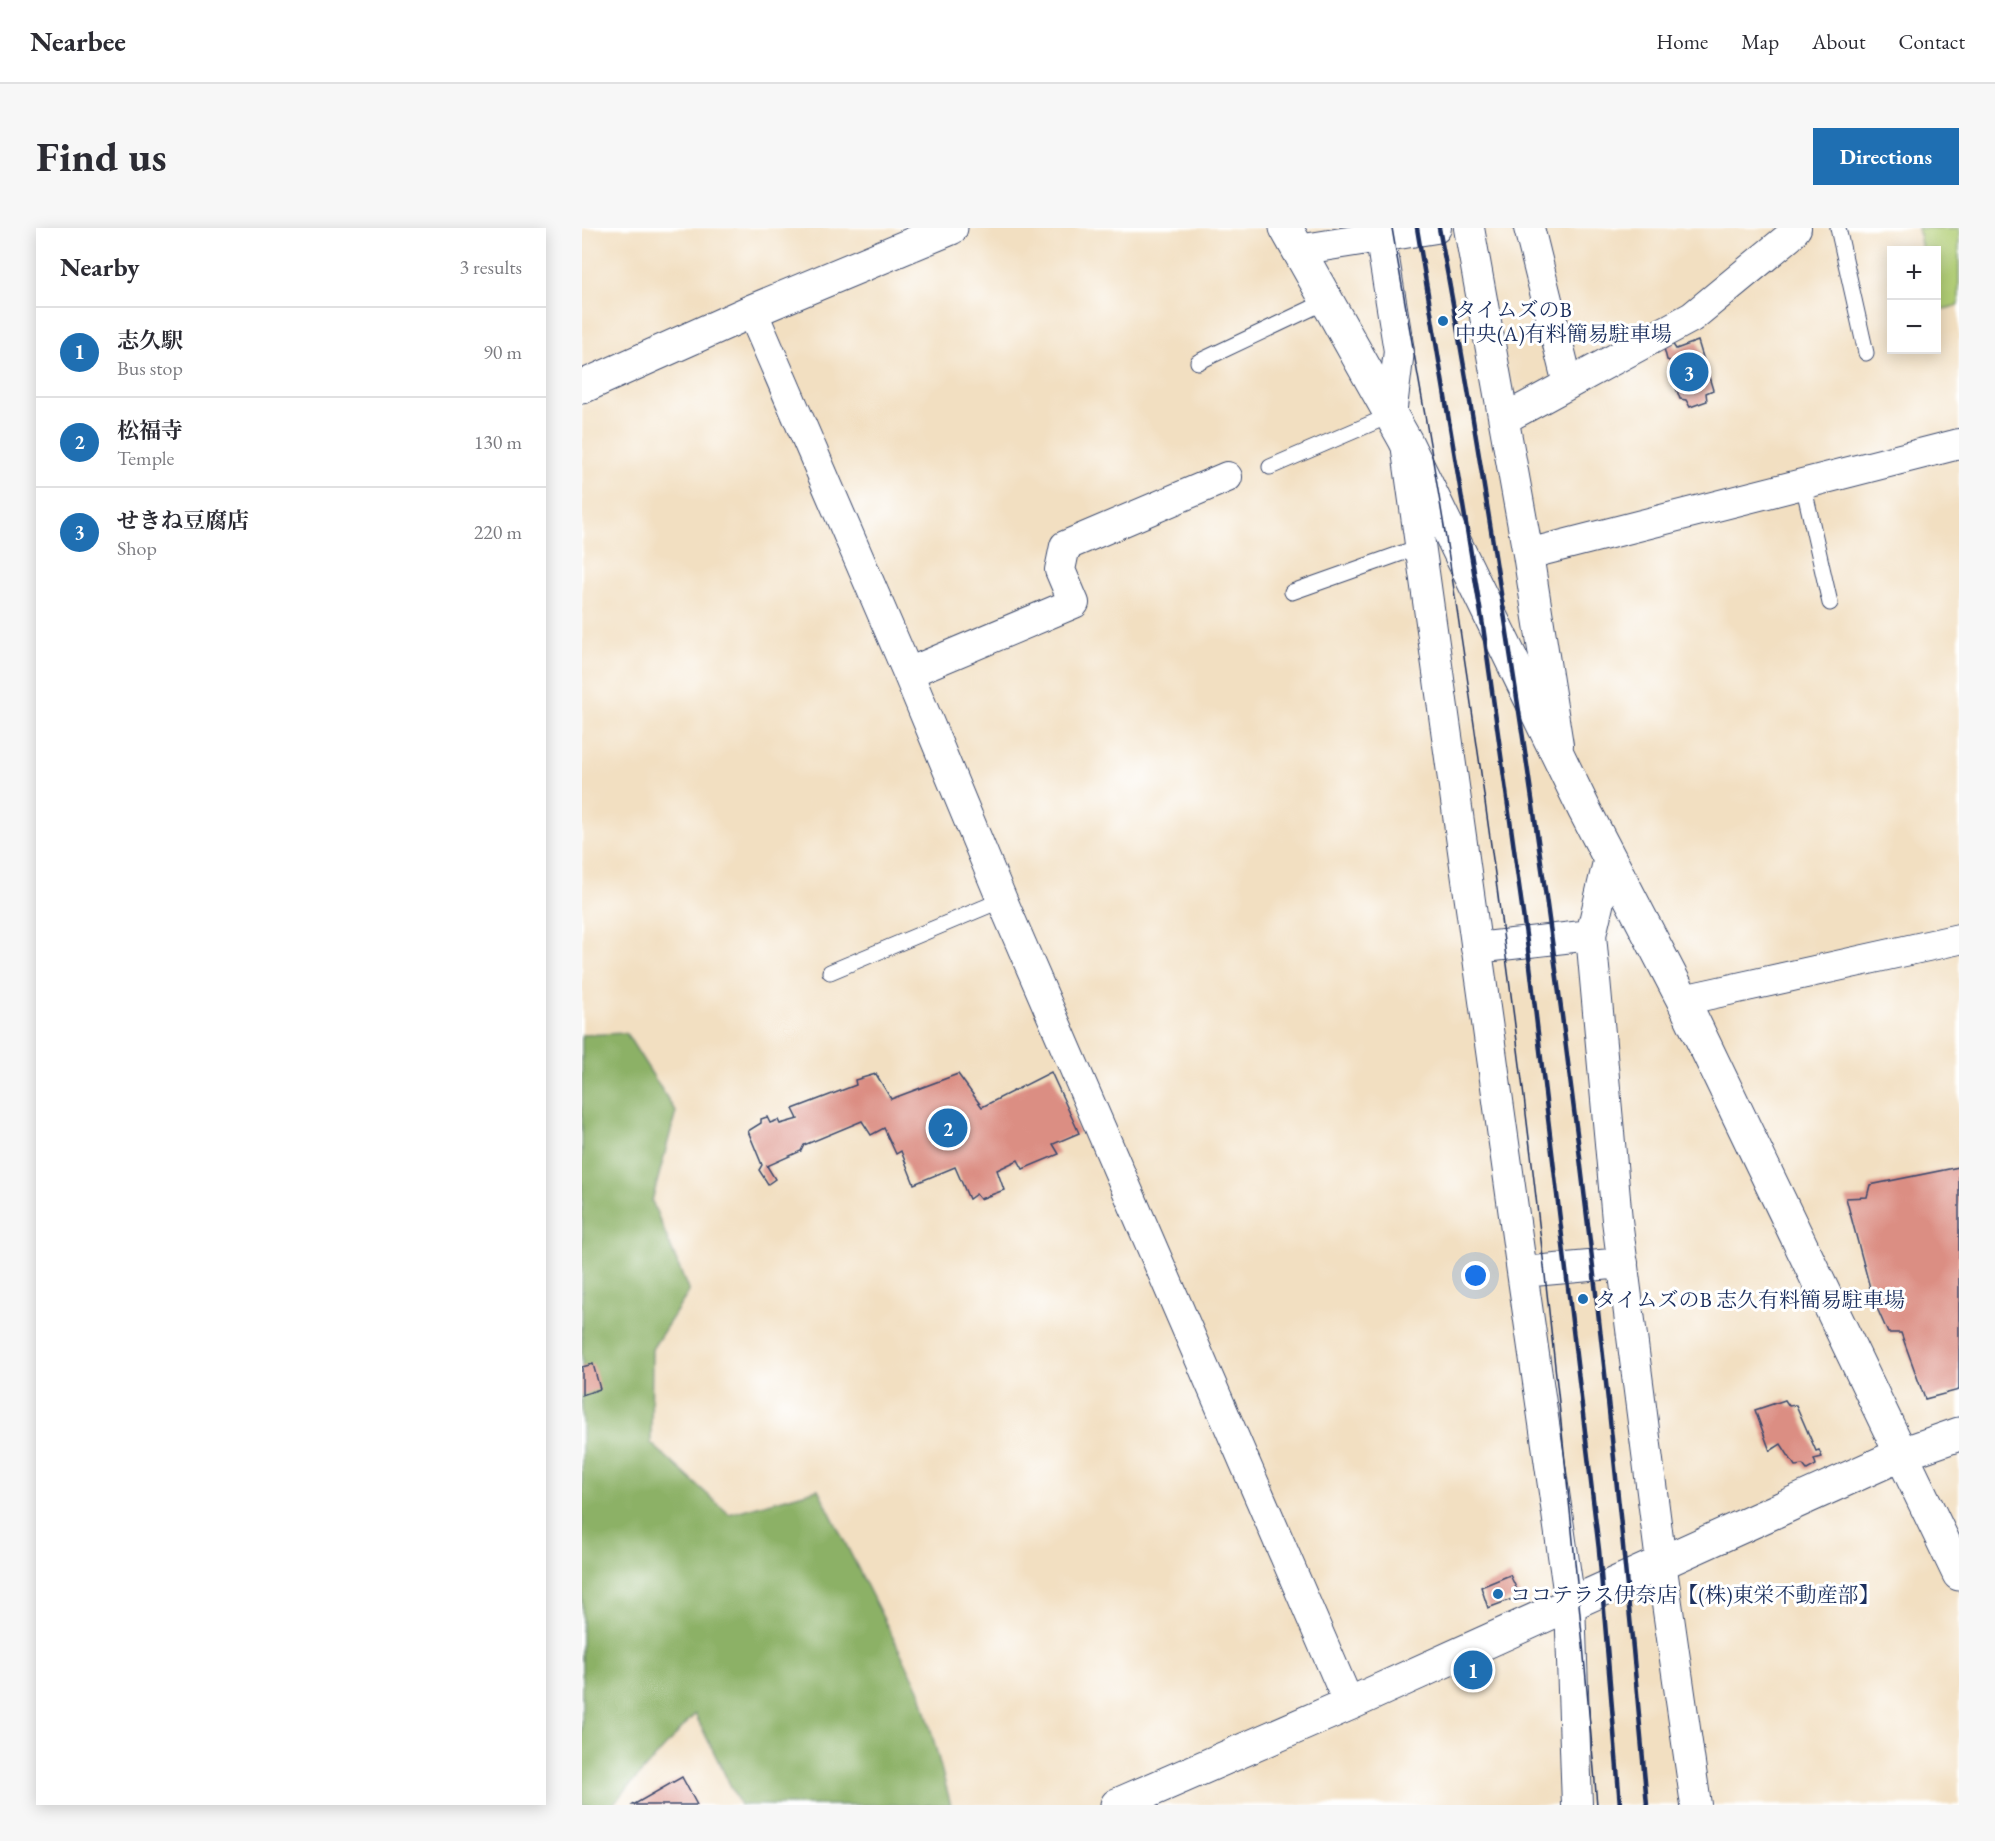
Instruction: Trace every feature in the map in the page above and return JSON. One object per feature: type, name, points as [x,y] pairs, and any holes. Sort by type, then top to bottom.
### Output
[{"type":"street","points":[[582,387],[752,311],[951,228]]},
{"type":"street","points":[[1436,228],[1292,239],[1398,427],[1561,763],[1683,1000],[1959,1574]]},
{"type":"street","points":[[1469,228],[1528,554],[1561,763]]},
{"type":"street","points":[[1529,228],[1568,384]]},
{"type":"street","points":[[1504,419],[1692,317],[1789,237],[1796,228]]},
{"type":"street","points":[[1379,232],[1398,351],[1398,427],[1419,547],[1570,1603],[1577,1805]]},
{"type":"street","points":[[752,311],[908,673],[1002,900],[1349,1704]]},
{"type":"street","points":[[1528,554],[1959,444]]},
{"type":"street","points":[[908,673],[1074,603],[1060,570],[1065,546],[1227,477]]},
{"type":"street","points":[[1609,858],[1592,935],[1617,1220],[1661,1562],[1696,1805]]},
{"type":"street","points":[[1476,948],[1592,935]]},
{"type":"street","points":[[1683,1000],[1959,939]]},
{"type":"street","points":[[1521,1272],[1623,1263]]},
{"type":"street","points":[[1117,1805],[1349,1704],[1902,1454],[1959,1434]]},
{"type":"lane","points":[[1838,228],[1866,353]]},
{"type":"lane","points":[[1198,363],[1327,301]]},
{"type":"lane","points":[[1270,467],[1398,427]]},
{"type":"lane","points":[[1803,484],[1830,603]]},
{"type":"lane","points":[[1292,592],[1419,547]]},
{"type":"lane","points":[[830,972],[1002,900]]},
{"type":"green space","points":[[1918,228],[1959,228],[1959,305],[1941,310],[1941,246],[1921,246]]},
{"type":"green space","points":[[626,1033],[676,1112],[652,1201],[689,1292],[652,1349],[651,1443],[729,1514],[818,1489],[921,1693],[951,1805],[740,1805],[695,1714],[612,1805],[582,1805],[582,1035]]},
{"type":"building","points":[[1698,341],[1713,390],[1706,393],[1707,401],[1690,407],[1686,400],[1680,399],[1674,382],[1679,378],[1672,362],[1667,360],[1663,344],[1672,343],[1676,349]]},
{"type":"building","points":[[1051,1072],[1079,1133],[1053,1144],[1059,1154],[1023,1169],[1018,1160],[997,1170],[1004,1190],[980,1199],[976,1194],[969,1199],[955,1167],[914,1184],[901,1151],[896,1154],[884,1128],[871,1135],[862,1121],[804,1145],[801,1151],[767,1166],[775,1179],[768,1184],[759,1170],[762,1165],[748,1131],[761,1123],[761,1119],[767,1117],[770,1123],[778,1120],[780,1124],[798,1119],[793,1109],[856,1085],[855,1080],[876,1074],[891,1099],[958,1074],[982,1107]]},
{"type":"building","points":[[1959,1167],[1959,1390],[1925,1399],[1901,1333],[1888,1333],[1873,1299],[1846,1198],[1867,1197],[1870,1185]]},
{"type":"building","points":[[593,1364],[600,1389],[582,1395],[582,1367]]},
{"type":"building","points":[[1785,1400],[1789,1406],[1796,1405],[1816,1451],[1819,1450],[1822,1457],[1814,1459],[1816,1465],[1807,1470],[1803,1465],[1795,1466],[1781,1444],[1770,1451],[1755,1410]]},
{"type":"building","points":[[1510,1575],[1520,1596],[1488,1608],[1481,1587]]},
{"type":"building","points":[[682,1777],[697,1805],[633,1805]]},
{"type":"tram line","points":[[1392,228],[1453,583],[1517,1040],[1553,1345],[1597,1805]]},
{"type":"railway","points":[[1417,228],[1483,626],[1529,957],[1599,1550],[1620,1805]]},
{"type":"railway","points":[[1439,228],[1460,342],[1515,685],[1555,964],[1606,1384],[1647,1805]]},
{"type":"place","name":"タイムズのB 中央(A)有料簡易駐車場","points":[[1443,321]]},
{"type":"place","name":"せきね豆腐店","points":[[1689,372]]},
{"type":"place","name":"松福寺","points":[[948,1128]]},
{"type":"place","name":"タイムズのB 志久有料簡易駐車場","points":[[1583,1299]]},
{"type":"place","name":"ココテラス伊奈店【(株)東栄不動産部】","points":[[1498,1594]]},
{"type":"place","name":"志久駅","points":[[1473,1670]]}]
